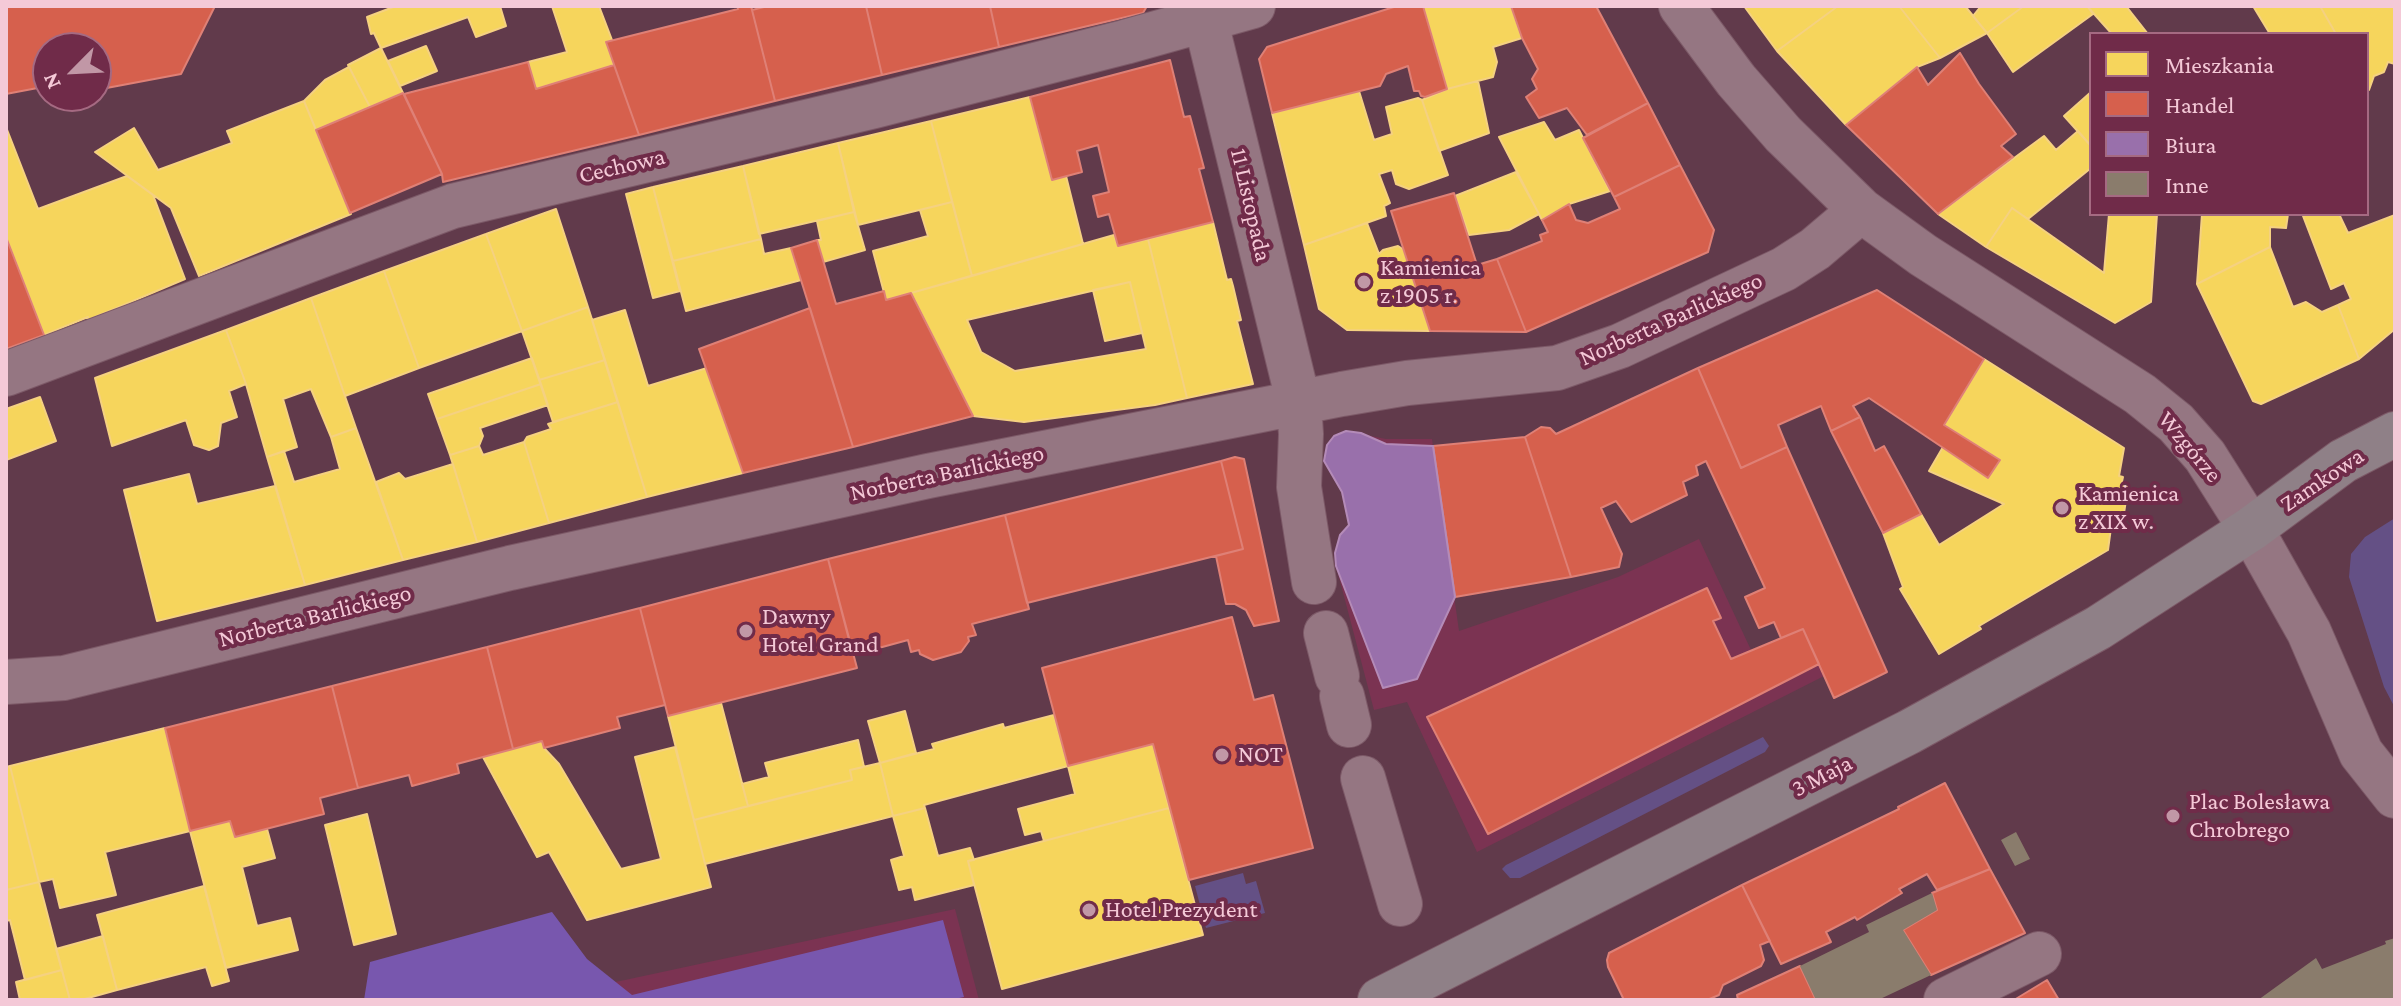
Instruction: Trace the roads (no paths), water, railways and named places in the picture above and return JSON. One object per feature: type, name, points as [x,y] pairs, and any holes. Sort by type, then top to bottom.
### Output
[{"type":"main road","name":"Zamkowa","points":[[2251,529],[2343,461],[2395,434]]},
{"type":"main road","name":"3 Maja","points":[[1380,1000],[1909,732],[2098,628],[2251,529]]},
{"type":"street","name":"Cechowa","points":[[6,374],[453,206],[874,106],[1125,42],[1204,12],[1253,6]]},
{"type":"street","name":"Wzgórze","points":[[1681,6],[1736,80],[1783,134],[1861,210],[1923,255],[2140,394],[2176,423],[2205,456],[2251,529],[2309,632],[2361,753],[2395,796]]},
{"type":"street","name":"11 Listopada","points":[[1204,12],[1299,404],[1299,487],[1320,606],[1350,729],[1400,904]]},
{"type":"street","name":"Norberta Barlickiego","points":[[6,682],[64,678],[535,562],[928,476],[1407,383],[1557,368],[1620,346],[1784,269],[1815,249],[1861,210]]},
{"type":"street","points":[[1946,1000],[2039,954]]},
{"type":"place","name":"Kamienica z 1905 r.","points":[[1364,282]]},
{"type":"place","name":"Kamienica z XIX w.","points":[[2062,508]]},
{"type":"place","name":"Dawny Hotel Grand","points":[[746,631]]},
{"type":"place","name":"NOT","points":[[1222,755]]},
{"type":"place","name":"Plac Bolesława Chrobrego","points":[[2173,816]]},
{"type":"place","name":"Hotel Prezydent","points":[[1089,910]]}]
